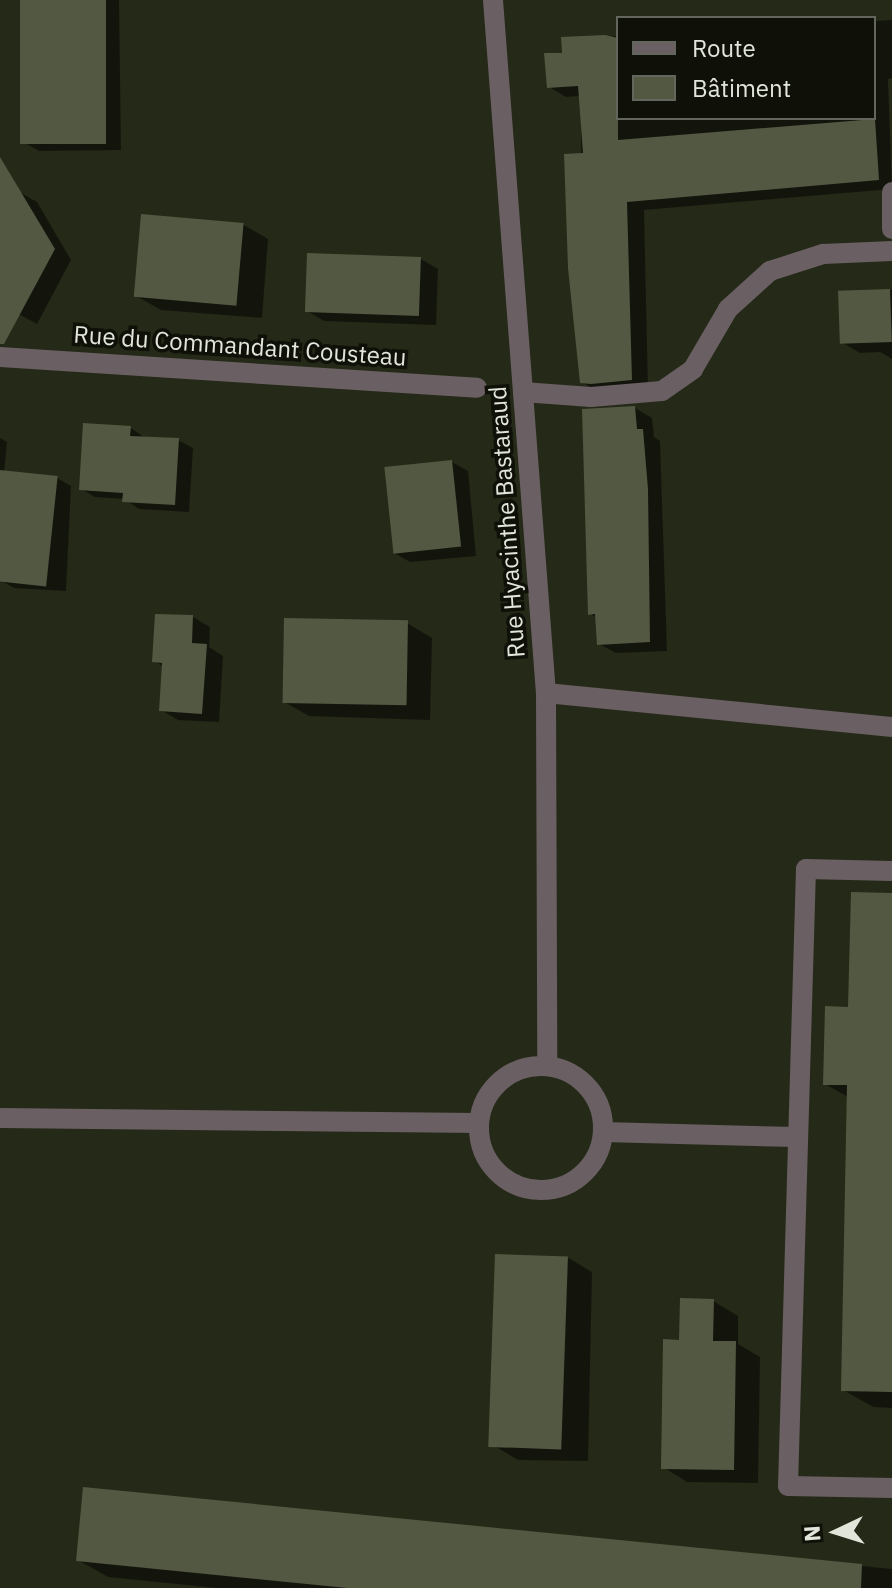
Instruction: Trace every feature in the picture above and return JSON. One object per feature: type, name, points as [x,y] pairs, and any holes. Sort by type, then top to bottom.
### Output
[{"type":"street","name":"Rue Hyacinthe Bastaraud","points":[[493,0],[546,693],[547,1065]]},
{"type":"street","points":[[892,192],[892,229]]},
{"type":"street","points":[[523,392],[591,397],[662,391],[693,369],[728,309],[770,271],[823,254],[892,251]]},
{"type":"street","name":"Rue du Commandant Cousteau","points":[[0,357],[477,388]]},
{"type":"street","points":[[546,693],[892,727]]},
{"type":"street","points":[[892,871],[806,869],[788,1486],[892,1488]]},
{"type":"street","points":[[547,1065],[582,1080],[602,1113],[603,1132],[598,1151],[581,1175],[555,1189],[536,1190],[500,1175],[480,1142],[479,1123],[493,1086],[526,1066],[547,1065]]},
{"type":"street","points":[[0,1118],[479,1123]]},
{"type":"street","points":[[603,1132],[798,1137]]},
{"type":"building","points":[[20,0],[106,0],[106,144],[20,144]]},
{"type":"building","points":[[605,35],[616,38],[618,140],[875,120],[879,180],[627,202],[632,380],[580,383],[568,268],[564,154],[583,153],[578,86],[547,88],[544,53],[562,53],[561,37]]},
{"type":"building","points":[[0,157],[55,249],[4,344],[0,344]]},
{"type":"building","points":[[141,214],[244,223],[236,306],[134,297]]},
{"type":"building","points":[[307,253],[421,257],[419,316],[305,312]]},
{"type":"building","points":[[890,289],[892,342],[840,344],[838,291]]},
{"type":"building","points":[[635,406],[637,429],[643,429],[648,489],[650,642],[597,645],[595,614],[588,615],[582,409]]},
{"type":"building","points":[[83,423],[131,426],[130,436],[179,438],[175,505],[122,502],[123,493],[79,490]]},
{"type":"building","points":[[452,460],[461,547],[393,554],[384,467]]},
{"type":"building","points":[[0,470],[58,476],[46,586],[0,582]]},
{"type":"building","points":[[155,614],[193,615],[192,643],[207,644],[202,714],[159,711],[162,663],[152,662]]},
{"type":"building","points":[[284,618],[408,620],[406,705],[283,703]]},
{"type":"building","points":[[851,892],[892,893],[892,1392],[841,1391],[847,1085],[823,1085],[825,1006],[848,1007]]},
{"type":"building","points":[[495,1254],[568,1257],[561,1449],[488,1447]]},
{"type":"building","points":[[680,1298],[714,1299],[713,1341],[736,1341],[734,1470],[661,1469],[663,1339],[679,1340]]},
{"type":"building","points":[[83,1487],[862,1564],[861,1588],[347,1588],[76,1561]]}]
